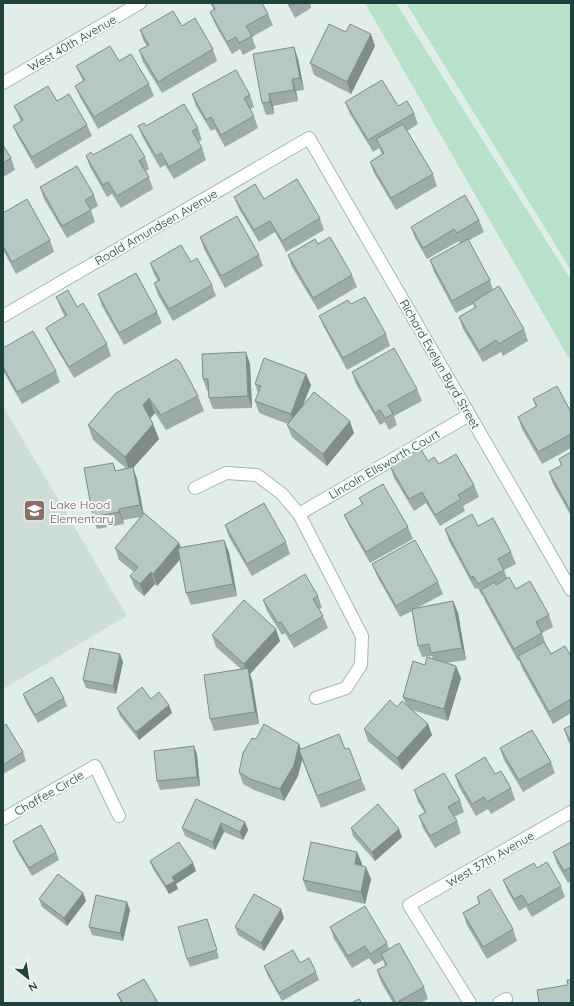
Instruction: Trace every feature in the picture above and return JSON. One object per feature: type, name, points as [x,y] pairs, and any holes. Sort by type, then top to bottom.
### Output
[{"type":"street","name":"West 40th Avenue","points":[[3,83],[140,3]]},
{"type":"street","name":"Roald Amundsen Avenue","points":[[3,316],[309,138]]},
{"type":"street","name":"Richard Evelyn Byrd Street","points":[[309,138],[571,590]]},
{"type":"street","name":"Lincoln Ellsworth Court","points":[[299,514],[469,415]]},
{"type":"street","points":[[195,488],[226,473],[257,475],[282,494],[299,514],[362,636],[361,665],[346,688],[316,698]]},
{"type":"street","name":"Chaffee Circle","points":[[3,819],[95,766],[120,816]]},
{"type":"street","name":"West 37th Avenue","points":[[470,1003],[409,905],[571,812]]},
{"type":"shaded area","name":"Lake Hood Elementary","points":[[3,406],[127,616],[3,689]]},
{"type":"green space","points":[[365,3],[396,3],[571,280],[571,362]]},
{"type":"green space","points":[[406,3],[571,3],[571,270]]},
{"type":"building","points":[[212,3],[262,3],[268,14],[246,26],[252,36],[239,43],[236,37],[227,42],[210,12],[215,9]]},
{"type":"building","points":[[289,3],[296,3],[291,6]]},
{"type":"building","points":[[173,11],[182,26],[195,18],[213,49],[158,82],[139,50],[149,45],[140,30]]},
{"type":"building","points":[[329,24],[346,32],[350,24],[371,34],[347,82],[310,63]]},
{"type":"building","points":[[110,46],[119,61],[131,54],[149,84],[94,117],[75,86],[85,80],[76,66]]},
{"type":"building","points":[[294,47],[300,78],[292,79],[294,90],[269,94],[270,102],[262,103],[253,54]]},
{"type":"building","points":[[236,70],[250,95],[244,98],[254,116],[221,135],[211,117],[206,120],[192,94]]},
{"type":"building","points":[[382,80],[398,106],[407,101],[414,113],[368,140],[345,102]]},
{"type":"building","points":[[48,86],[57,101],[69,94],[87,125],[32,157],[13,126],[23,120],[14,106]]},
{"type":"building","points":[[184,104],[198,128],[192,131],[202,148],[169,167],[161,153],[156,156],[138,126],[144,123],[146,126]]},
{"type":"building","points":[[403,124],[433,174],[391,198],[370,162],[384,153],[376,139]]},
{"type":"building","points":[[131,134],[145,157],[139,161],[149,177],[117,196],[108,182],[103,185],[86,156],[91,152],[93,155]]},
{"type":"building","points":[[3,145],[11,158],[3,163]]},
{"type":"building","points":[[77,166],[94,195],[85,200],[91,210],[62,226],[40,187]]},
{"type":"building","points":[[297,179],[320,218],[282,241],[270,221],[254,230],[234,197],[255,184],[264,199]]},
{"type":"building","points":[[465,195],[479,220],[457,233],[454,229],[423,248],[411,227]]},
{"type":"building","points":[[27,199],[50,240],[12,262],[3,246],[3,213]]},
{"type":"building","points":[[237,216],[259,255],[221,276],[200,237]]},
{"type":"building","points":[[330,237],[352,275],[313,298],[288,255],[315,239],[318,244]]},
{"type":"building","points":[[468,239],[490,280],[452,301],[430,260]]},
{"type":"building","points":[[181,245],[191,262],[197,258],[212,285],[169,309],[154,283],[160,280],[150,263]]},
{"type":"building","points":[[136,273],[157,312],[119,333],[98,294]]},
{"type":"building","points":[[499,286],[524,329],[499,344],[496,340],[479,351],[459,317],[476,307],[473,302]]},
{"type":"building","points":[[68,290],[77,307],[83,303],[107,344],[69,367],[46,328],[67,315],[56,297]]},
{"type":"building","points":[[365,297],[386,334],[343,358],[319,316],[348,300],[351,304]]},
{"type":"building","points":[[33,331],[56,371],[17,392],[3,367],[3,348]]},
{"type":"building","points":[[394,348],[417,389],[388,405],[393,414],[385,418],[380,410],[375,413],[352,372]]},
{"type":"building","points":[[246,352],[248,396],[209,398],[208,379],[203,379],[202,354]]},
{"type":"building","points":[[264,358],[306,374],[291,414],[255,401],[261,386],[255,384]]},
{"type":"building","points":[[176,359],[180,362],[198,396],[161,415],[149,398],[143,405],[153,424],[125,457],[88,425],[116,393]]},
{"type":"building","points":[[557,386],[571,412],[571,434],[538,452],[518,417],[537,406],[533,399]]},
{"type":"building","points":[[314,392],[350,421],[323,454],[287,425]]},
{"type":"building","points":[[420,448],[428,461],[434,457],[439,464],[456,454],[474,485],[458,495],[461,499],[435,515],[422,492],[409,499],[390,466]]},
{"type":"building","points":[[571,452],[570,510],[549,472],[562,465],[559,459]]},
{"type":"building","points":[[113,463],[115,471],[133,467],[140,505],[119,509],[119,512],[93,517],[84,468]]},
{"type":"building","points":[[383,484],[408,527],[366,552],[344,515],[363,504],[359,498]]},
{"type":"building","points":[[264,503],[286,542],[247,564],[225,525]]},
{"type":"building","points":[[144,513],[179,543],[153,574],[151,572],[140,584],[130,576],[138,567],[115,548]]},
{"type":"building","points":[[472,514],[478,526],[493,518],[511,552],[498,559],[504,570],[478,584],[473,576],[471,578],[445,529]]},
{"type":"building","points":[[224,540],[233,584],[186,593],[178,548]]},
{"type":"building","points":[[415,540],[438,582],[396,606],[372,564]]},
{"type":"building","points":[[305,574],[318,596],[313,599],[323,616],[290,636],[281,622],[278,623],[263,600]]},
{"type":"building","points":[[509,577],[516,589],[530,581],[549,615],[536,622],[542,633],[514,649],[481,590],[495,582],[496,585]]},
{"type":"building","points":[[244,600],[276,629],[244,664],[212,635]]},
{"type":"building","points":[[453,601],[462,648],[431,653],[429,644],[418,646],[412,609]]},
{"type":"building","points":[[544,642],[551,654],[565,646],[571,656],[571,699],[549,712],[518,656]]},
{"type":"building","points":[[90,648],[120,654],[113,686],[83,680]]},
{"type":"building","points":[[427,657],[456,666],[444,709],[403,697],[413,661],[425,665]]},
{"type":"building","points":[[248,668],[255,712],[210,719],[204,675]]},
{"type":"building","points":[[52,677],[64,698],[35,715],[23,694]]},
{"type":"building","points":[[142,687],[151,699],[159,692],[169,705],[136,732],[117,708]]},
{"type":"building","points":[[390,700],[397,707],[402,701],[428,724],[397,758],[364,729]]},
{"type":"building","points":[[6,724],[23,752],[3,765],[3,726]]},
{"type":"building","points":[[264,724],[299,744],[294,765],[280,789],[250,779],[239,772],[243,753],[252,738],[256,739]]},
{"type":"building","points":[[571,725],[571,742],[564,729]]},
{"type":"building","points":[[532,730],[551,762],[519,780],[500,748]]},
{"type":"building","points":[[339,734],[345,749],[349,748],[361,779],[317,796],[299,750]]},
{"type":"building","points":[[194,746],[197,777],[157,781],[154,751]]},
{"type":"building","points":[[485,757],[495,774],[501,771],[511,788],[487,802],[484,797],[472,804],[455,775]]},
{"type":"building","points":[[444,773],[460,800],[448,807],[457,821],[430,836],[419,816],[426,812],[414,790]]},
{"type":"building","points":[[196,799],[245,822],[240,832],[221,823],[213,842],[182,828]]},
{"type":"building","points":[[378,804],[399,829],[372,852],[351,828]]},
{"type":"building","points":[[41,825],[56,852],[29,868],[13,841]]},
{"type":"building","points":[[179,842],[193,863],[172,877],[175,881],[166,886],[150,861]]},
{"type":"building","points":[[311,842],[357,852],[355,864],[366,867],[361,892],[303,880]]},
{"type":"building","points":[[571,842],[571,867],[564,871],[553,852]]},
{"type":"building","points":[[547,862],[561,886],[528,905],[522,895],[514,899],[503,880],[534,863],[537,868]]},
{"type":"building","points":[[58,874],[83,893],[64,918],[39,899]]},
{"type":"building","points":[[490,889],[513,929],[483,947],[463,913],[480,903],[477,897]]},
{"type":"building","points":[[254,894],[281,909],[261,943],[235,927]]},
{"type":"building","points":[[96,895],[127,902],[120,933],[89,927]]},
{"type":"building","points":[[365,906],[387,943],[370,954],[365,946],[348,956],[330,927]]},
{"type":"building","points":[[207,919],[217,950],[187,959],[178,927]]},
{"type":"building","points":[[399,943],[424,987],[396,1003],[377,970],[387,965],[381,954]]},
{"type":"building","points":[[293,950],[300,963],[309,958],[316,972],[279,993],[264,966]]},
{"type":"building","points":[[144,979],[158,1003],[123,1003],[117,994]]},
{"type":"building","points":[[567,980],[571,980],[571,1003],[539,1003],[537,990],[568,985]]},
{"type":"building","points":[[359,999],[362,1003],[351,1003]]},
{"type":"place","name":"Lake Hood Elementary","points":[[34,511]]}]
